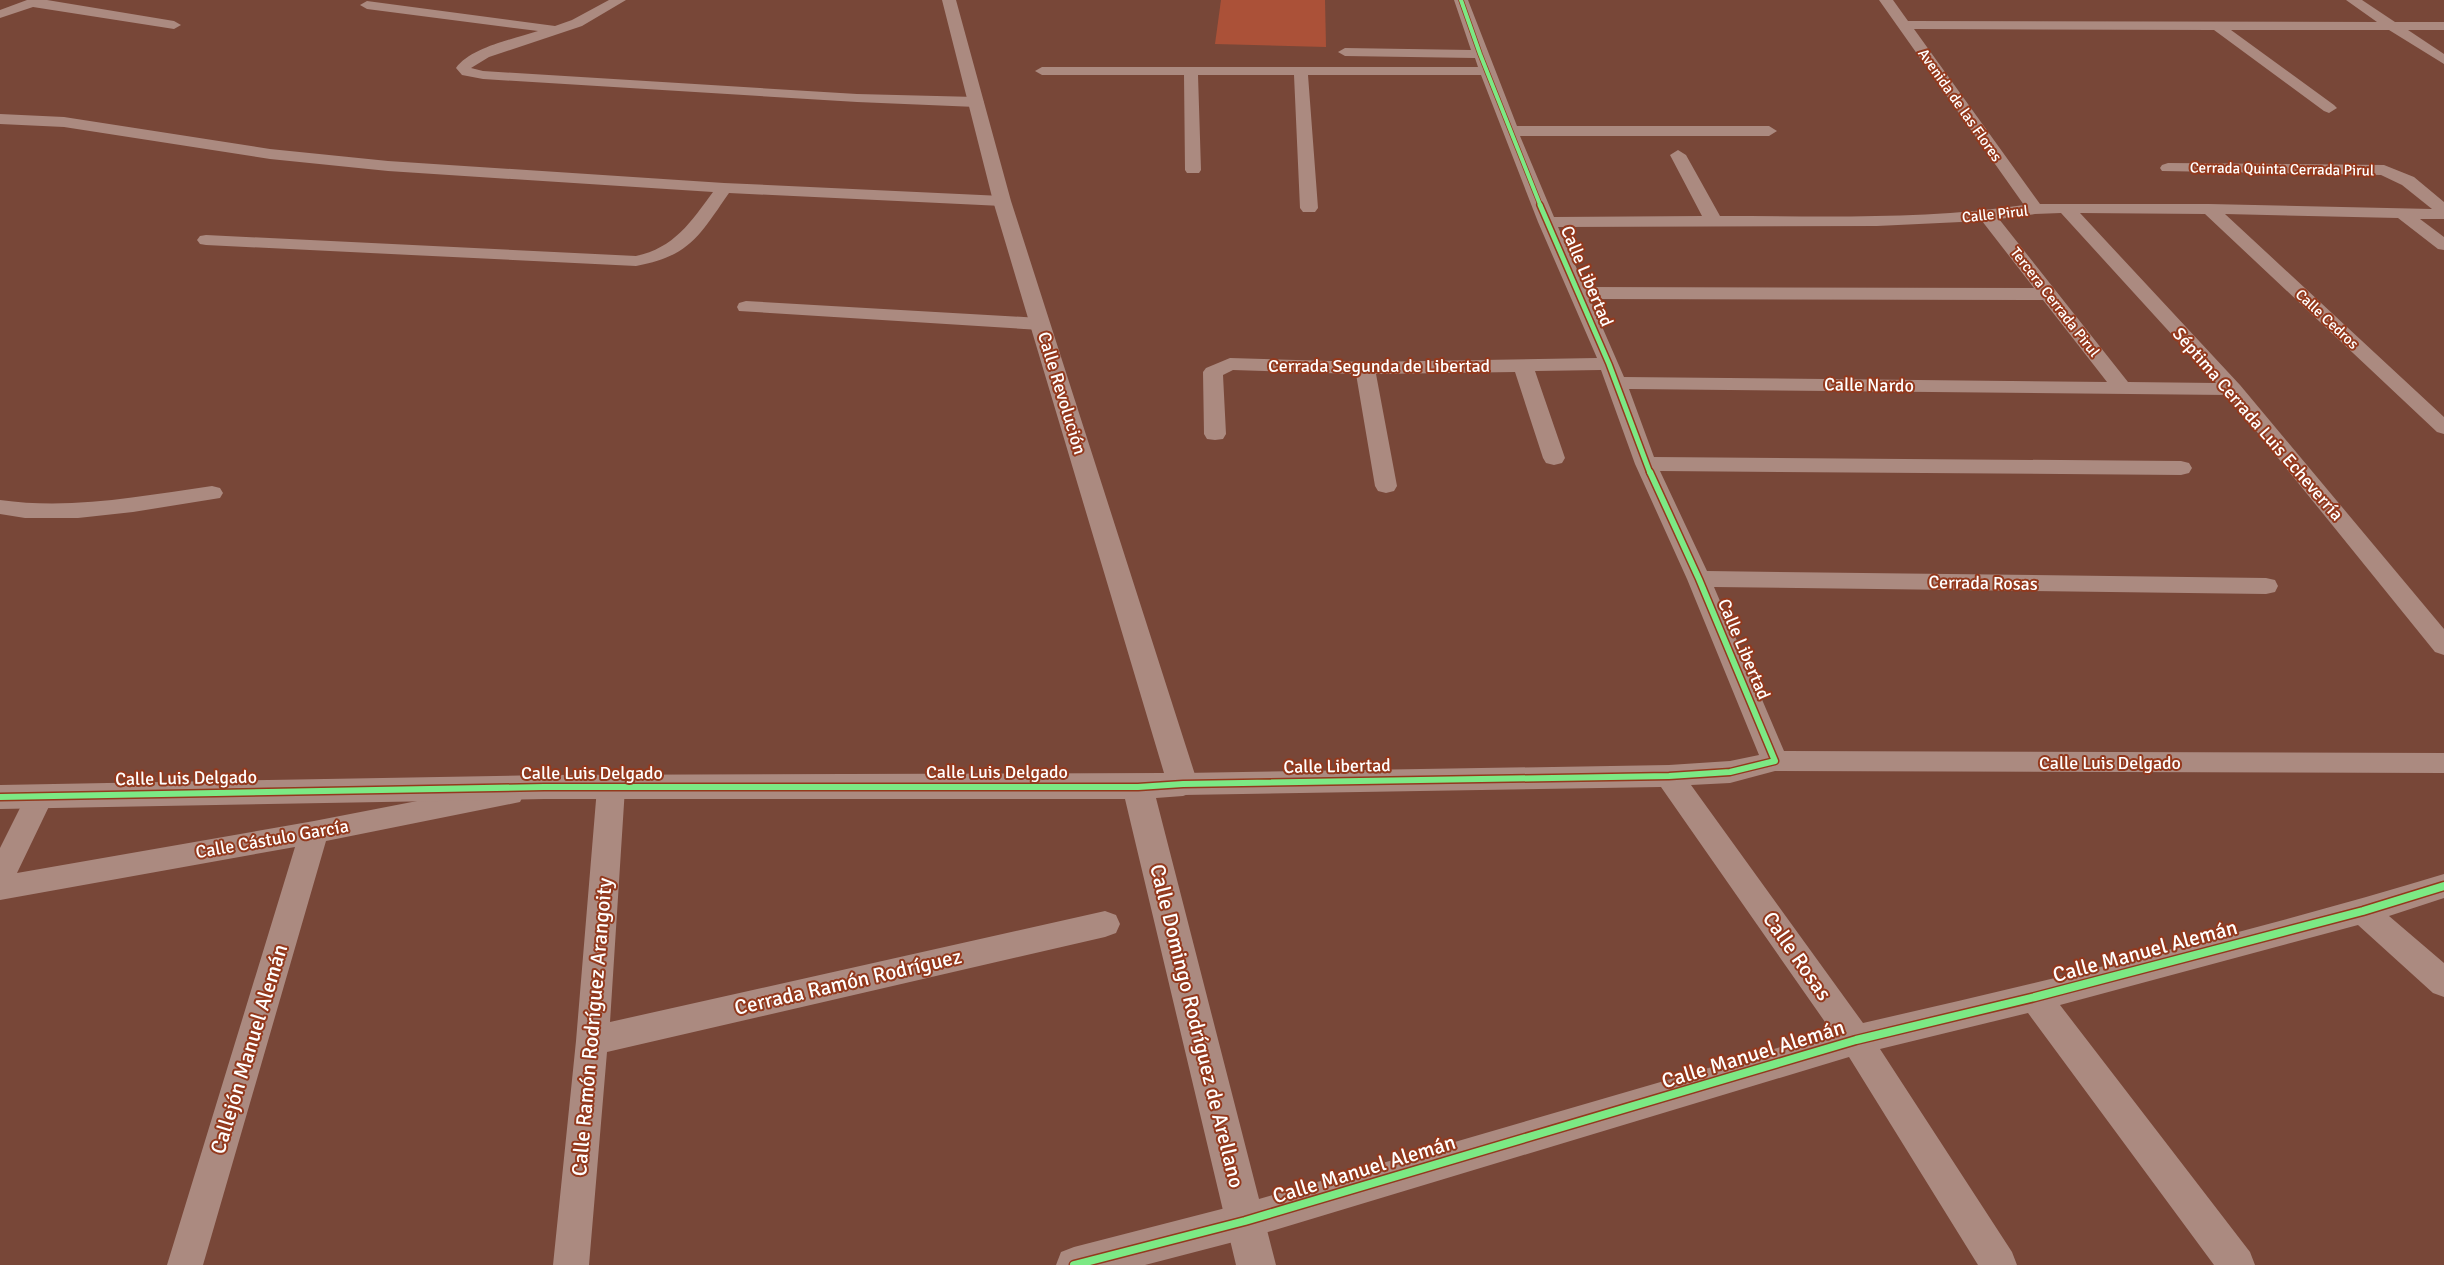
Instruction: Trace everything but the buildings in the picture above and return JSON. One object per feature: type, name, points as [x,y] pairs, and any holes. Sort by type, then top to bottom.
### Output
[{"type":"street","points":[[619,0],[594,16],[560,30],[484,54],[471,60],[463,68],[467,72],[483,75],[884,100],[976,102]]},
{"type":"street","name":"Calle Revolución","points":[[949,0],[1002,201],[1183,784]]},
{"type":"street","name":"Calle Libertad","points":[[1183,784],[1670,776],[1730,772],[1775,761],[1699,580],[1646,464],[1612,373],[1547,222],[1483,62],[1461,0]]},
{"type":"street","name":"Avenida de las Flores","points":[[1886,0],[2034,209]]},
{"type":"street","points":[[2353,0],[2444,60]]},
{"type":"street","points":[[0,14],[37,1],[174,25]]},
{"type":"street","points":[[368,6],[560,30]]},
{"type":"street","points":[[1904,25],[2444,26]]},
{"type":"street","points":[[2219,27],[2329,108]]},
{"type":"street","points":[[1345,52],[1483,62]]},
{"type":"street","points":[[1042,71],[1191,70],[1302,72],[1483,62]]},
{"type":"street","points":[[1191,70],[1194,170]]},
{"type":"street","points":[[1302,72],[1309,208]]},
{"type":"street","points":[[0,120],[64,122],[270,154],[388,166],[724,188],[1002,201]]},
{"type":"street","points":[[1512,131],[1769,131]]},
{"type":"street","points":[[1678,155],[1713,220]]},
{"type":"street","name":"Cerrada Quinta Cerrada Pirul","points":[[2168,168],[2384,170],[2408,181],[2444,210]]},
{"type":"street","points":[[206,240],[636,261],[656,259],[678,248],[724,188]]},
{"type":"street","name":"Calle Pirul","points":[[1547,222],[1877,221],[1987,216],[2034,209],[2066,208],[2444,214]]},
{"type":"street","name":"Séptima Cerrada Luis Echeverría","points":[[2066,208],[2233,390],[2444,646]]},
{"type":"street","name":"Calle Cedros","points":[[2209,209],[2444,428]]},
{"type":"street","points":[[2402,213],[2444,246]]},
{"type":"street","name":"Tercera Cerrada Pirul","points":[[1987,216],[2122,388]]},
{"type":"street","points":[[1577,293],[2048,294]]},
{"type":"street","points":[[746,307],[1040,324]]},
{"type":"street","name":"Cerrada Segunda de Libertad","points":[[1215,434],[1213,372],[1221,366],[1230,364],[1365,368],[1524,366],[1612,373]]},
{"type":"street","points":[[1524,366],[1554,458]]},
{"type":"street","points":[[1365,368],[1386,486]]},
{"type":"street","name":"Calle Nardo","points":[[1612,373],[2233,390]]},
{"type":"street","points":[[1646,464],[2181,468]]},
{"type":"street","points":[[0,507],[28,513],[115,506],[212,493]]},
{"type":"street","name":"Cerrada Rosas","points":[[1699,580],[2266,586]]},
{"type":"street","name":"Calle Luis Delgado","points":[[1775,761],[2444,763]]},
{"type":"street","name":"Calle Rosas","points":[[1670,776],[1856,1040],[1999,1265]]},
{"type":"street","name":"Calle Luis Delgado","points":[[0,797],[544,787],[1138,787],[1183,784]]},
{"type":"street","name":"Calle Cástulo García","points":[[0,888],[314,832],[544,787]]},
{"type":"street","name":"Calle Domingo Rodríguez de Arellano","points":[[1138,787],[1256,1265]]},
{"type":"street","name":"Calle Ramón Rodríguez Arangoity","points":[[571,1265],[592,1041],[611,788]]},
{"type":"street","points":[[0,877],[40,796]]},
{"type":"street","name":"Callejón Manuel Alemán","points":[[185,1265],[314,832]]},
{"type":"street","name":"Calle Manuel Alemán","points":[[1074,1265],[1245,1222],[1856,1040],[2035,997],[2363,911],[2444,886]]},
{"type":"street","points":[[2363,911],[2444,983]]},
{"type":"street","name":"Cerrada Ramón Rodríguez","points":[[592,1041],[1105,924]]},
{"type":"street","points":[[2035,997],[2237,1265]]},
{"type":"shaded area","points":[[1221,0],[1325,0],[1326,47],[1215,44]]},
{"type":"cycle path","points":[[0,797],[544,787],[1138,787],[1183,784],[1669,776],[1730,772],[1775,761],[1699,579],[1646,464],[1609,364],[1547,222],[1480,54],[1461,0]]},
{"type":"cycle path","points":[[1074,1265],[1245,1221],[1856,1040],[2035,997],[2363,911],[2444,886]]}]
